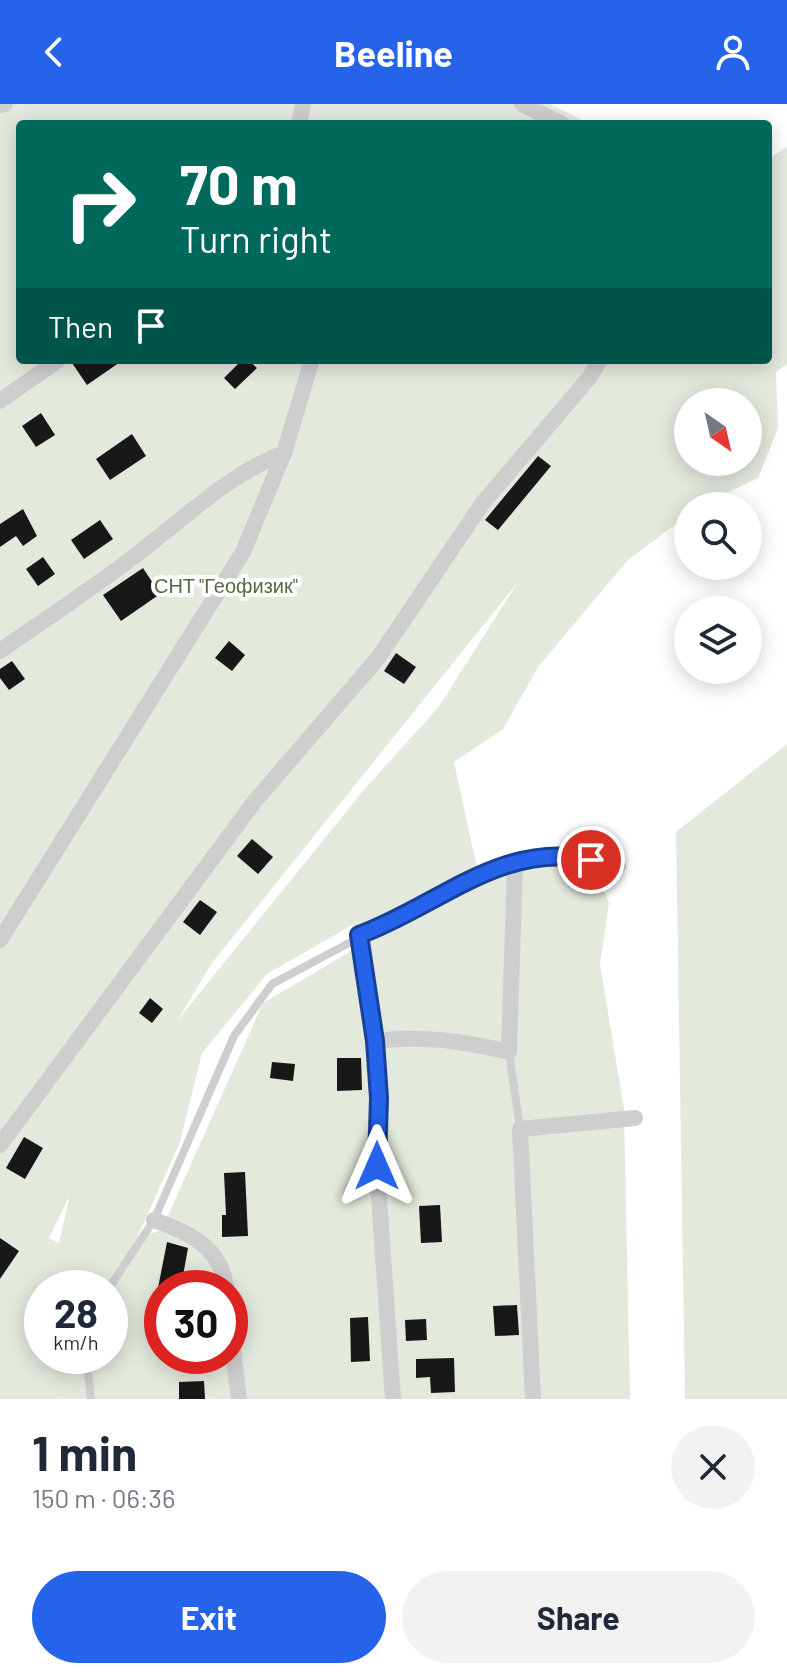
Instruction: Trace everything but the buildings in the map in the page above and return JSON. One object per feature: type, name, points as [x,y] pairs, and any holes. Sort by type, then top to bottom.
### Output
[{"type":"street","points":[[522,104],[554,120]]},
{"type":"street","points":[[0,401],[52,364]]},
{"type":"street","points":[[0,940],[243,552],[284,453],[311,364]]},
{"type":"street","points":[[0,1145],[255,801],[378,658],[482,504],[598,364]]},
{"type":"street","points":[[0,651],[130,560],[202,502],[265,461],[284,453]]},
{"type":"street","points":[[393,1399],[375,1141],[379,1098],[375,1041],[413,1036],[471,1043],[509,1052],[515,864],[565,854],[618,866]]},
{"type":"street","points":[[533,1399],[520,1129],[635,1118]]},
{"type":"street","points":[[154,1220],[191,1233],[218,1259],[221,1270]]},
{"type":"street","points":[[236,1374],[239,1399]]},
{"type":"lane","points":[[121,1270],[154,1220],[234,1036],[272,984],[488,869],[515,864]]},
{"type":"lane","points":[[359,935],[375,1041]]},
{"type":"lane","points":[[509,1052],[520,1129]]},
{"type":"lane","points":[[88,1374],[91,1399]]},
{"type":"green space","name":"СНТ \"Геофизик\"","points":[[0,104],[550,104],[582,120],[16,120],[16,364],[772,364],[772,156],[787,147],[787,364],[776,372],[778,428],[762,468],[762,388],[674,388],[674,476],[758,478],[729,492],[674,492],[674,526],[628,560],[538,667],[503,729],[454,762],[477,868],[422,902],[349,927],[267,974],[202,1053],[180,1142],[136,1240],[162,1229],[263,1003],[483,873],[555,863],[597,873],[609,903],[600,964],[624,1109],[630,1399],[0,1399]],"holes":[[[518,582],[438,708],[367,786],[177,1021],[212,963]],[[69,1199],[59,1243],[49,1238]]]},
{"type":"green space","points":[[787,744],[787,1399],[685,1399],[676,832]]},
{"type":"route","points":[[377,1166],[375,1141],[379,1098],[375,1041],[359,935],[385,926],[488,869],[565,854],[591,860]]}]
